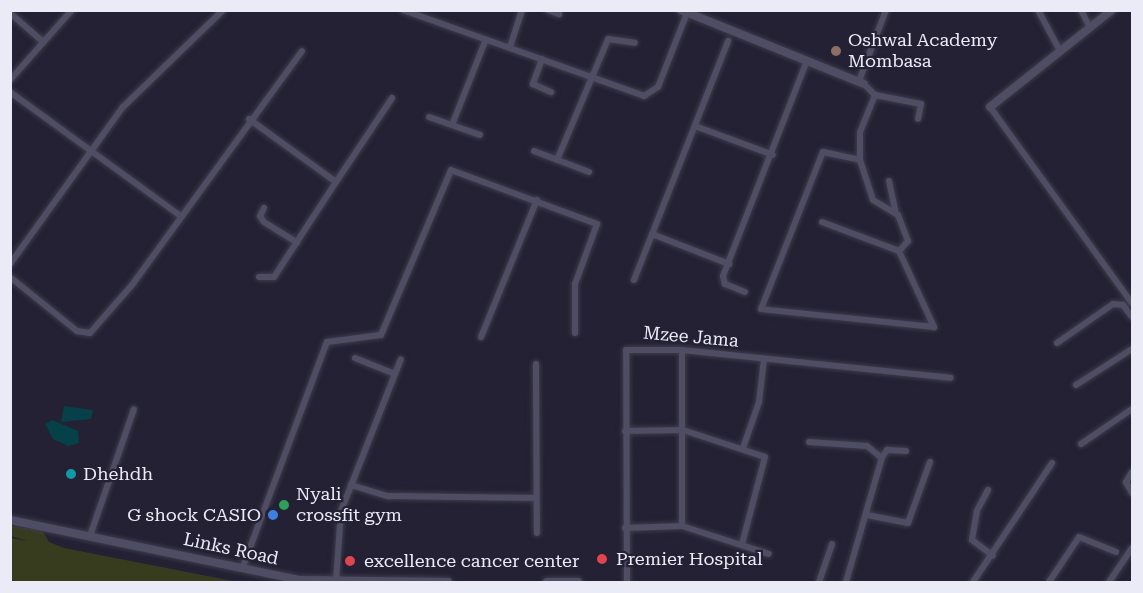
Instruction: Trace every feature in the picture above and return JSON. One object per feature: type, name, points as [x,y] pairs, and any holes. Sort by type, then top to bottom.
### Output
[{"type":"main road","points":[[990,107],[1112,10]]},
{"type":"main road","points":[[684,12],[861,83]]},
{"type":"main road","name":"Links Road","points":[[10,520],[242,569],[336,581],[448,582]]},
{"type":"main road","points":[[547,582],[578,582]]},
{"type":"street","points":[[10,80],[41,40],[72,10]]},
{"type":"street","points":[[10,264],[134,94],[223,10]]},
{"type":"street","points":[[403,10],[426,14],[486,39],[641,96],[652,94],[684,12]]},
{"type":"street","points":[[510,47],[522,10]]},
{"type":"street","points":[[548,10],[559,14]]},
{"type":"street","points":[[886,10],[861,83],[875,95],[921,104],[918,119]]},
{"type":"street","points":[[1038,10],[1060,51]]},
{"type":"street","points":[[1081,10],[1090,28]]},
{"type":"street","points":[[10,13],[41,40]]},
{"type":"street","points":[[557,160],[609,37],[635,43]]},
{"type":"street","points":[[452,125],[486,39]]},
{"type":"street","points":[[634,280],[728,41]]},
{"type":"street","points":[[10,277],[77,331],[90,333],[132,285],[179,214],[302,51]]},
{"type":"street","points":[[542,59],[532,84],[551,92]]},
{"type":"street","points":[[746,292],[724,283],[729,264],[773,155],[807,61]]},
{"type":"street","points":[[10,92],[179,214]]},
{"type":"street","points":[[875,95],[860,132],[860,160],[873,200],[895,210]]},
{"type":"street","points":[[259,277],[270,281],[392,98]]},
{"type":"street","points":[[990,107],[1132,303]]},
{"type":"street","points":[[429,117],[480,135]]},
{"type":"street","points":[[249,119],[336,182]]},
{"type":"street","points":[[695,126],[773,155]]},
{"type":"street","points":[[534,151],[589,172]]},
{"type":"street","points":[[822,222],[900,251],[933,327],[761,309],[823,152],[860,160]]},
{"type":"street","points":[[242,569],[327,342],[381,334],[450,171],[537,200],[598,226],[575,284],[575,333]]},
{"type":"street","points":[[889,181],[895,210],[907,238],[900,251]]},
{"type":"street","points":[[481,337],[537,200]]},
{"type":"street","points":[[264,208],[260,216],[264,222],[297,243]]},
{"type":"street","points":[[652,234],[729,264]]},
{"type":"street","points":[[1057,343],[1113,304],[1123,305],[1132,317]]},
{"type":"street","name":"Mzee Jama","points":[[627,582],[624,352],[636,347],[682,350],[951,378]]},
{"type":"street","points":[[1076,385],[1132,349]]},
{"type":"street","points":[[682,350],[682,526]]},
{"type":"street","points":[[355,358],[395,374]]},
{"type":"street","points":[[336,581],[338,525],[351,485],[401,359]]},
{"type":"street","points":[[743,447],[759,402],[764,359]]},
{"type":"street","points":[[536,364],[537,533]]},
{"type":"street","points":[[90,536],[134,409]]},
{"type":"street","points":[[1082,444],[1132,409]]},
{"type":"street","points":[[625,431],[683,430],[743,447],[765,461],[742,544]]},
{"type":"street","points":[[809,442],[867,446],[882,458]]},
{"type":"street","points":[[846,582],[882,458],[887,450],[906,452]]},
{"type":"street","points":[[867,515],[908,523],[930,462]]},
{"type":"street","points":[[973,582],[993,556],[1052,463]]},
{"type":"street","points":[[1132,472],[1126,482],[1132,493]]},
{"type":"street","points":[[351,485],[388,496],[536,498]]},
{"type":"street","points":[[988,490],[976,511],[972,540],[993,556]]},
{"type":"street","points":[[625,528],[682,526],[769,554]]},
{"type":"street","points":[[1048,582],[1079,537],[1091,538],[1116,552]]},
{"type":"street","points":[[819,582],[832,544]]},
{"type":"street","points":[[1110,582],[1132,548]]},
{"type":"shaded area","points":[[64,406],[93,410],[91,419],[61,422]]},
{"type":"shaded area","points":[[52,420],[78,431],[79,443],[68,446],[53,439],[45,424]]},
{"type":"shaded area","points":[[11,526],[42,530],[49,542],[64,548],[238,582],[11,582],[11,538],[28,541],[11,536]]},
{"type":"place","name":"Oshwal Academy Mombasa","points":[[836,51]]},
{"type":"place","name":"Dhehdh","points":[[71,474]]},
{"type":"place","name":"Nyali crossfit gym","points":[[284,505]]},
{"type":"place","name":"G shock CASIO","points":[[273,515]]},
{"type":"place","name":"Premier Hospital","points":[[602,559]]},
{"type":"place","name":"excellence cancer center","points":[[350,561]]}]
